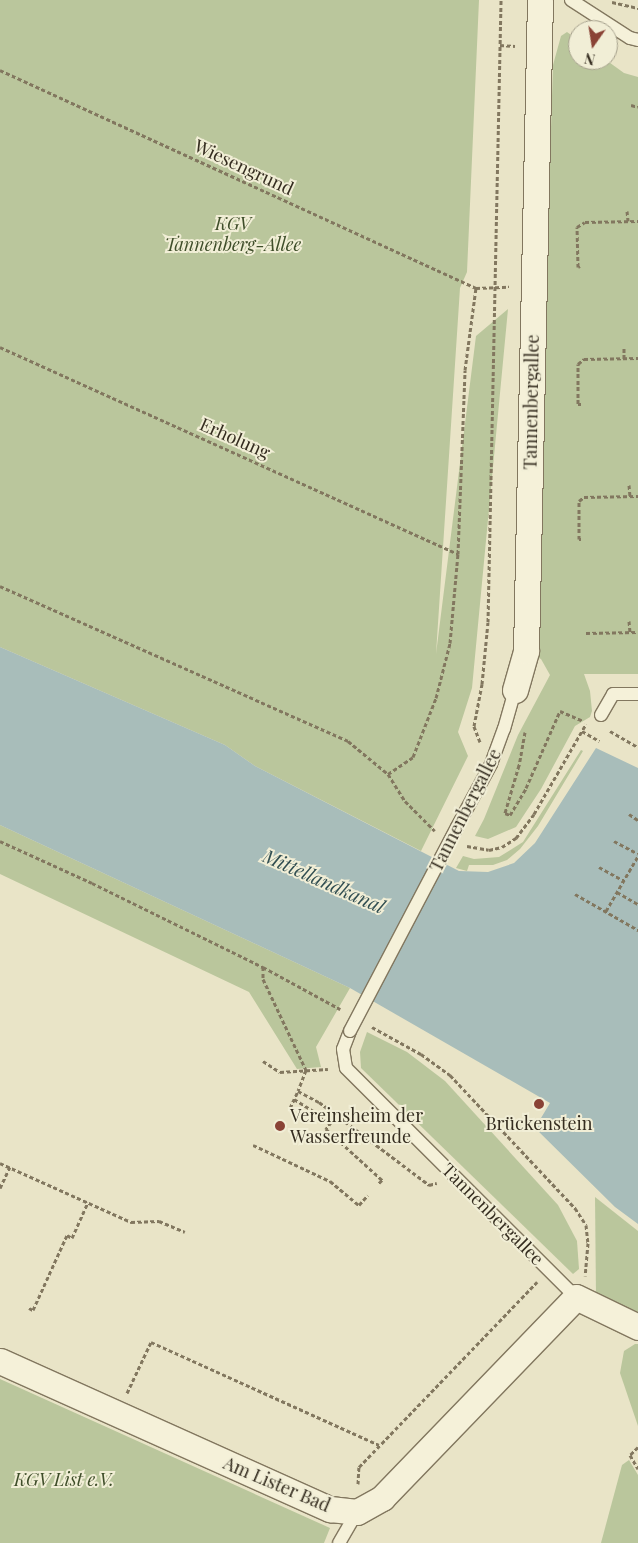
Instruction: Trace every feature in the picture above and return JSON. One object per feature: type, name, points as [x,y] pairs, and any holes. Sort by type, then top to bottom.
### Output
[{"type":"street","name":"Tannenbergallee","points":[[515,690],[526,651],[540,0]]},
{"type":"street","points":[[357,1512],[382,1498],[576,1297],[638,1328]]},
{"type":"street","name":"Am Lister Bad","points":[[0,1361],[330,1509],[357,1512]]},
{"type":"lane","points":[[571,0],[630,38],[638,40]]},
{"type":"lane","name":"Tannenbergallee","points":[[515,690],[491,764],[350,1031],[343,1049],[346,1068],[576,1297]]},
{"type":"lane","points":[[601,715],[613,694],[638,694]]},
{"type":"lane","points":[[339,1543],[357,1512]]},
{"type":"path","points":[[491,764],[482,749],[474,726],[482,684],[488,622],[501,0]]},
{"type":"path","points":[[609,0],[638,8]]},
{"type":"path","name":"Wiesengrund","points":[[0,70],[476,288]]},
{"type":"path","points":[[632,105],[638,107]]},
{"type":"path","points":[[627,211],[628,221]]},
{"type":"path","points":[[580,266],[578,266],[577,228],[585,222],[638,221]]},
{"type":"path","points":[[388,774],[413,757],[427,726],[450,643],[458,554],[464,370],[476,288],[534,287]]},
{"type":"path","name":"Erholung","points":[[0,347],[458,554]]},
{"type":"path","points":[[624,348],[624,359]]},
{"type":"path","points":[[581,404],[578,404],[578,364],[584,360],[638,358]]},
{"type":"path","points":[[629,484],[630,496]]},
{"type":"path","points":[[582,539],[578,539],[579,501],[584,497],[638,496]]},
{"type":"path","points":[[0,586],[348,741],[388,774],[409,806],[431,829],[439,833]]},
{"type":"path","points":[[629,622],[630,632]]},
{"type":"path","points":[[586,633],[638,632]]},
{"type":"path","points":[[463,845],[489,850],[502,847],[516,838],[534,814],[586,723],[560,711],[526,788],[510,814],[505,813],[519,765],[525,729]]},
{"type":"path","points":[[582,731],[599,741]]},
{"type":"path","points":[[610,731],[638,746]]},
{"type":"path","points":[[629,814],[638,820]]},
{"type":"path","points":[[606,911],[638,855],[614,841]]},
{"type":"path","points":[[633,864],[638,867]]},
{"type":"path","points":[[599,867],[624,881]]},
{"type":"path","points":[[617,892],[638,904]]},
{"type":"path","points":[[575,894],[638,930]]},
{"type":"path","points":[[263,967],[263,978],[306,1070],[290,1108]]},
{"type":"path","points":[[263,1062],[280,1072],[306,1070]]},
{"type":"path","points":[[298,1091],[319,1102],[429,1185],[457,1178]]},
{"type":"path","points":[[294,1099],[331,1122],[326,1129],[382,1180],[378,1184]]},
{"type":"path","points":[[253,1145],[330,1181],[359,1205],[368,1195]]},
{"type":"path","points":[[0,1163],[131,1222],[159,1221],[185,1232]]},
{"type":"path","points":[[0,1188],[10,1167]]},
{"type":"path","points":[[29,1308],[33,1310],[67,1235],[72,1238],[88,1202]]},
{"type":"path","points":[[359,1467],[529,1290]]},
{"type":"path","points":[[118,1414],[151,1342],[380,1445]]},
{"type":"path","points":[[638,1447],[630,1455],[638,1469]]},
{"type":"green space","name":"KGV Tannenberg-Allee","points":[[0,0],[479,0],[467,272],[460,288],[436,654],[476,336],[508,309],[472,688],[458,732],[468,756],[421,851],[255,766],[225,745],[0,647]]},
{"type":"green space","points":[[568,33],[568,70],[618,69],[624,73],[638,77],[638,674],[584,674],[590,691],[592,711],[590,717],[575,726],[541,789],[516,827],[488,839],[475,836],[484,819],[518,735],[550,675],[541,659],[534,656],[553,65],[561,36]]},
{"type":"green space","points":[[581,750],[583,751],[538,826],[520,849],[507,860],[493,865],[469,865],[467,871],[456,868],[463,856],[474,859],[499,857],[523,842]]},
{"type":"green space","points":[[0,825],[350,988],[316,1047],[321,1067],[297,1069],[249,992],[0,874]]},
{"type":"green space","points":[[367,1032],[407,1052],[445,1081],[558,1205],[577,1241],[579,1269],[573,1274],[361,1068],[360,1052]]},
{"type":"green space","points":[[595,1197],[638,1231],[638,1312],[596,1295]]},
{"type":"green space","points":[[638,1344],[638,1426],[620,1373],[624,1351]]},
{"type":"green space","name":"KGV List e.V.","points":[[0,1379],[330,1528],[324,1543],[0,1543]]},
{"type":"green space","points":[[629,1460],[638,1475],[638,1543],[601,1543],[622,1465]]},
{"type":"water","name":"Mittellandkanal","points":[[0,647],[225,745],[255,766],[459,871],[488,872],[514,863],[535,843],[596,748],[638,768],[638,1224],[615,1207],[535,1128],[550,1103],[350,988],[0,825]]},
{"type":"place","name":"Brückenstein","points":[[539,1104]]},
{"type":"place","name":"Vereinsheim der Wasserfreunde","points":[[280,1126]]}]
